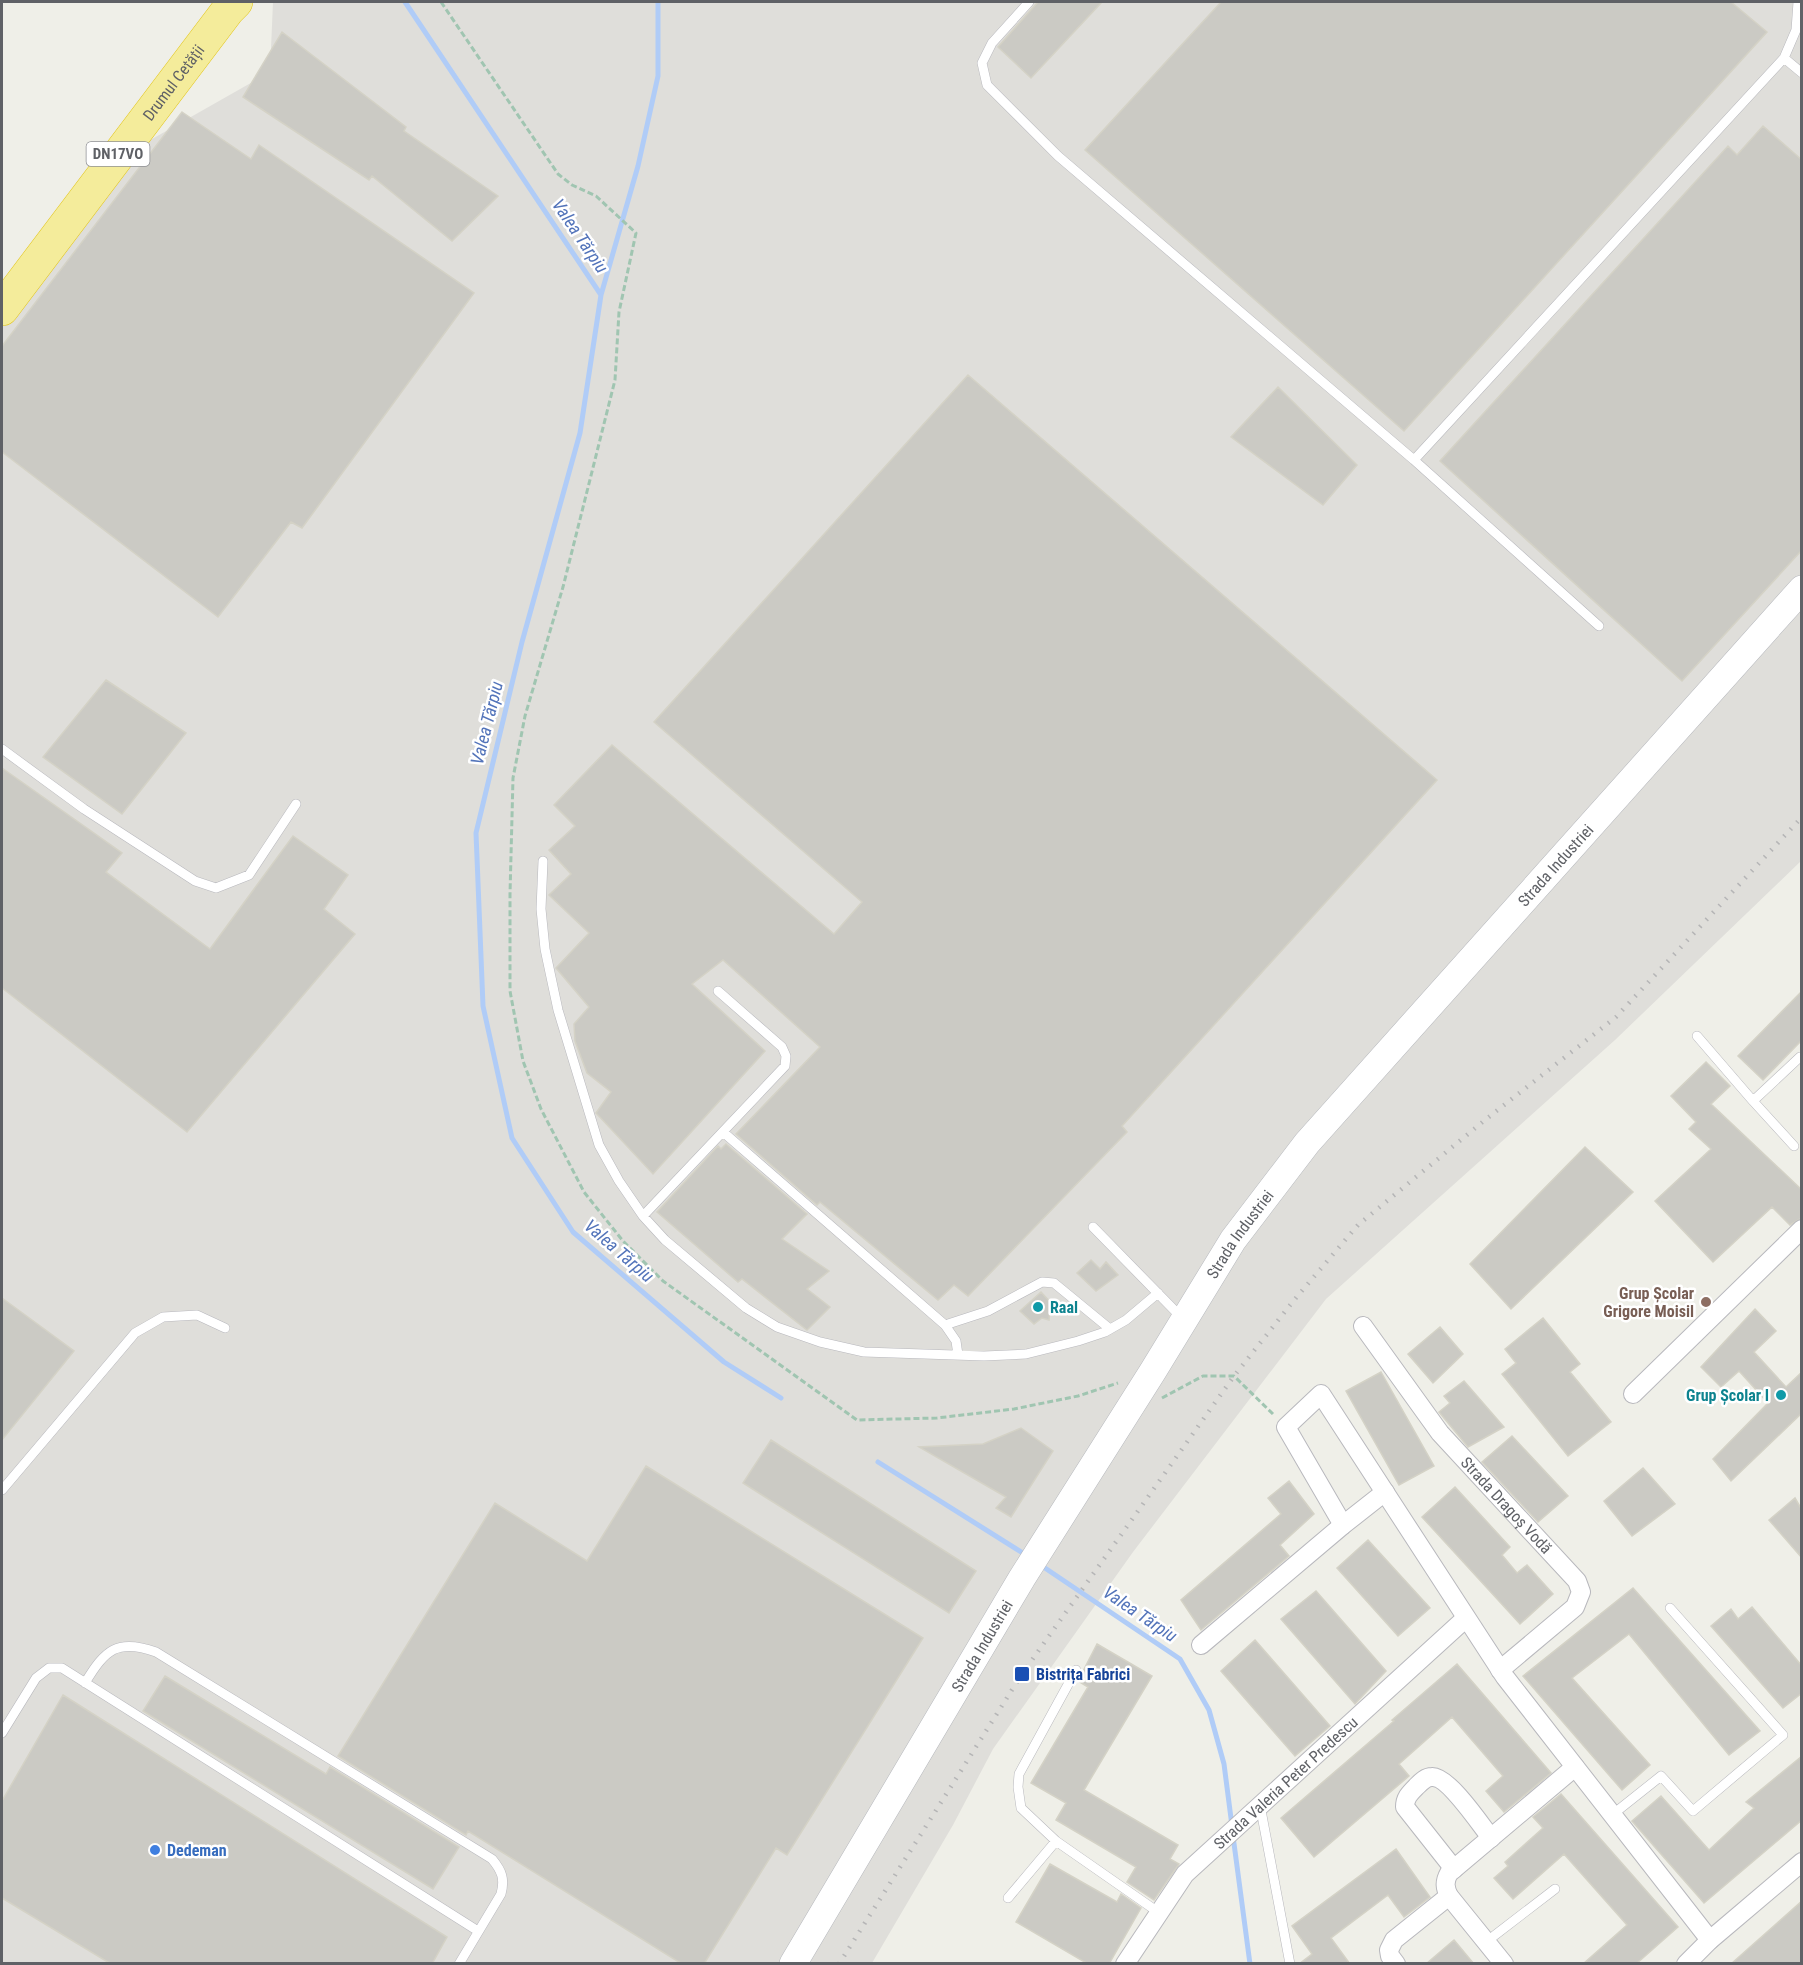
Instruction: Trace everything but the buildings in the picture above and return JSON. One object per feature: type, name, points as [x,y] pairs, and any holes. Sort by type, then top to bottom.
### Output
[{"type":"highway","name":"Drumul Cetății","points":[[2,309],[236,2]]},
{"type":"street","name":"Strada Industriei","points":[[794,1964],[1022,1578],[1233,1240],[1307,1143],[1802,589]]},
{"type":"street","points":[[1633,1394],[1802,1230]]},
{"type":"street","name":"Strada Dragoș Vodă","points":[[1363,1326],[1440,1433],[1577,1581],[1581,1592],[1575,1607],[1500,1670]]},
{"type":"street","points":[[1343,1525],[1286,1426],[1321,1394],[1500,1670],[1710,1940]]},
{"type":"street","points":[[1202,1645],[1385,1492]]},
{"type":"street","name":"Strada Valeria Peter Predescu","points":[[1125,1964],[1185,1874],[1466,1618]]},
{"type":"street","points":[[1504,1964],[1449,1896],[1445,1880],[1454,1869],[1575,1767]]},
{"type":"street","points":[[1454,1869],[1406,1807],[1406,1797],[1422,1781],[1430,1777],[1438,1778],[1447,1784],[1491,1838]]},
{"type":"street","points":[[1686,1964],[1710,1940],[1802,1862]]},
{"type":"street","points":[[1396,1964],[1389,1950],[1394,1940],[1449,1896]]},
{"type":"lane","points":[[1029,2],[992,44],[982,63],[987,85],[1058,156],[1414,460],[1599,626]]},
{"type":"lane","points":[[1414,460],[1784,58],[1796,30],[1798,2]]},
{"type":"lane","points":[[1784,58],[1802,73]]},
{"type":"lane","points":[[2,749],[84,809],[195,881],[216,888],[249,875],[296,804]]},
{"type":"lane","points":[[543,861],[541,909],[545,949],[558,1010],[599,1145],[619,1181],[643,1216],[665,1240],[746,1308],[777,1327],[820,1342],[864,1352],[984,1356],[1026,1354],[1078,1341],[1110,1329],[1126,1320],[1158,1293]]},
{"type":"lane","points":[[643,1216],[785,1066],[786,1056],[782,1047],[718,991]]},
{"type":"lane","points":[[1697,1036],[1794,1146]]},
{"type":"lane","points":[[1753,1101],[1801,1057]]},
{"type":"lane","points":[[723,1132],[945,1325],[956,1341],[958,1355]]},
{"type":"lane","points":[[1093,1227],[1184,1320]]},
{"type":"lane","points":[[945,1325],[988,1311],[1041,1282],[1054,1283],[1110,1329]]},
{"type":"lane","points":[[2,1490],[135,1334],[163,1317],[197,1315],[225,1328]]},
{"type":"lane","points":[[1612,1815],[1661,1776],[1693,1811],[1782,1735],[1670,1608]]},
{"type":"lane","points":[[85,1683],[100,1659],[110,1652],[127,1646],[142,1647],[156,1652],[492,1859],[501,1870],[504,1883],[501,1894],[459,1964]]},
{"type":"lane","points":[[2,1733],[36,1678],[49,1668],[62,1668],[478,1931]]},
{"type":"lane","points":[[1076,1670],[1019,1774],[1021,1808],[1056,1841],[1158,1912]]},
{"type":"lane","points":[[1260,1805],[1290,1964]]},
{"type":"lane","points":[[1008,1898],[1056,1841]]},
{"type":"lane","points":[[1486,1942],[1555,1889]]},
{"type":"path","points":[[441,2],[558,174],[572,185],[596,196],[636,233],[619,312],[615,380],[563,587],[525,716],[513,778],[510,991],[523,1061],[541,1109],[584,1192],[623,1241],[663,1281],[857,1420],[937,1418],[1014,1409],[1078,1396],[1153,1371]]},
{"type":"path","points":[[1125,1414],[1164,1398],[1203,1376],[1234,1376],[1286,1426]]},
{"type":"shaded area","points":[[273,2],[1801,2],[1801,861],[1615,1040],[1326,1299],[1133,1552],[993,1749],[953,1825],[872,1963],[2,1964],[2,287],[101,168],[270,72]]},
{"type":"waterway","name":"Valea Tărpiu","points":[[405,2],[601,295],[580,433],[522,642],[476,833],[483,1006],[512,1138],[573,1232],[724,1362],[781,1398]]},
{"type":"waterway","points":[[601,295],[638,166],[658,76],[658,2]]},
{"type":"waterway","name":"Valea Tărpiu","points":[[878,1462],[1026,1555]]},
{"type":"waterway","name":"Valea Tărpiu","points":[[1039,1564],[1180,1659],[1209,1710],[1224,1764],[1232,1826]]},
{"type":"waterway","name":"Valea Tărpiu","points":[[1233,1836],[1250,1964]]},
{"type":"railway","points":[[839,1964],[1022,1674],[1234,1376],[1295,1299],[1358,1225],[1485,1120],[1616,1017],[1802,817]]},
{"type":"place","name":"Grup Școlar Grigore Moisil","points":[[1706,1302]]},
{"type":"place","name":"Raal","points":[[1038,1307]]},
{"type":"place","name":"Grup Școlar I","points":[[1781,1395]]},
{"type":"place","name":"Bistrița Fabrici","points":[[1022,1674]]},
{"type":"place","name":"Dedeman","points":[[155,1850]]}]
